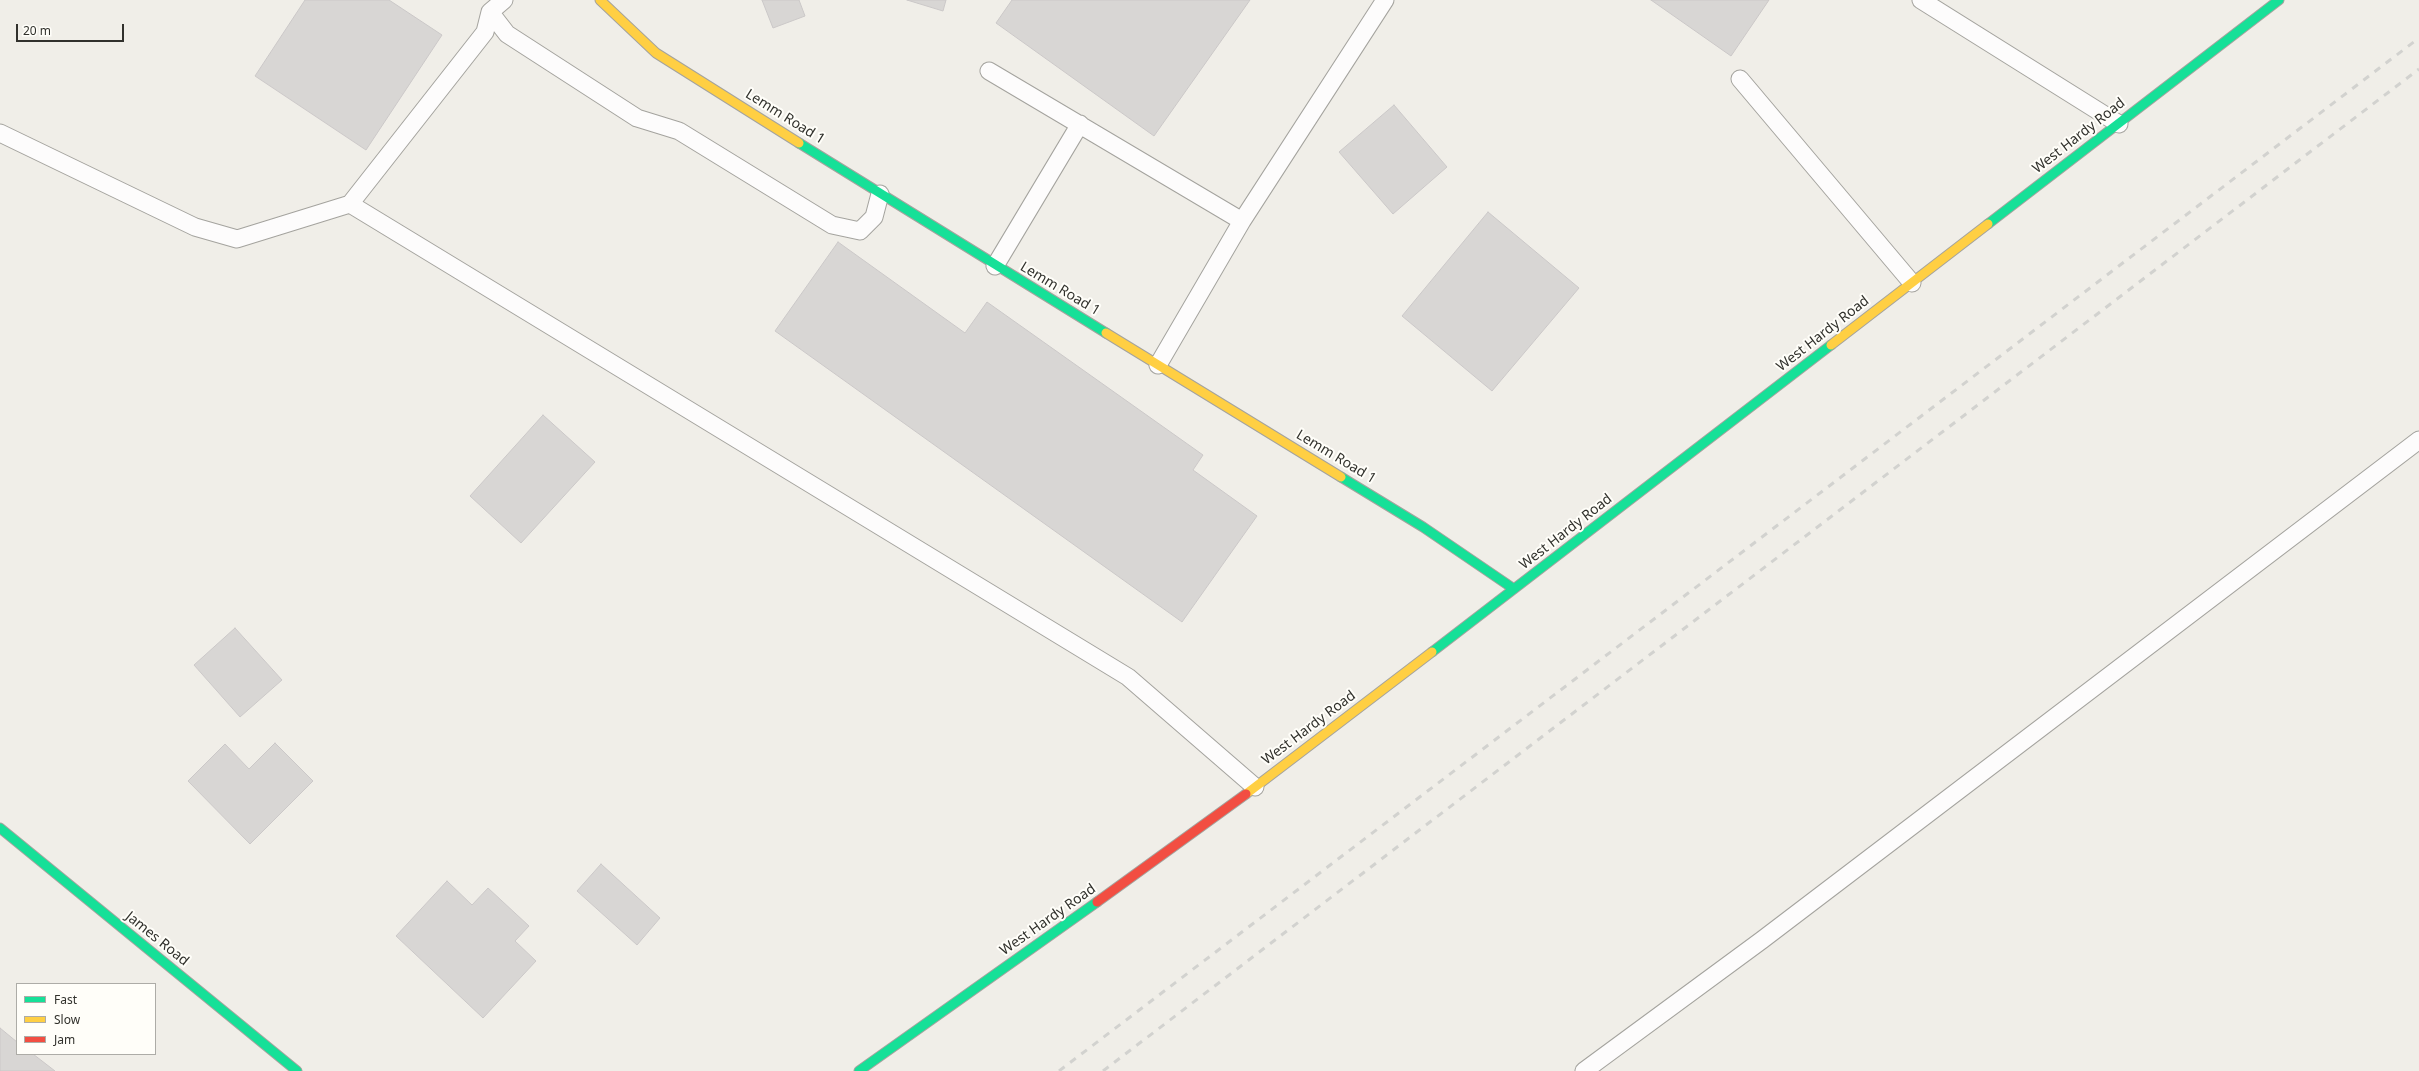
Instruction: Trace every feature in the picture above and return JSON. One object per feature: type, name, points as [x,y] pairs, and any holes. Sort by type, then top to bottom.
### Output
[{"type":"main road","name":"Lemm Road 1","points":[[600,0],[656,53],[995,266],[1423,527],[1514,589]]},
{"type":"main road","name":"West Hardy Road","points":[[859,1071],[1189,837],[1514,589],[2279,0]]},
{"type":"main road","name":"James Road","points":[[0,828],[297,1071]]},
{"type":"lane","points":[[0,133],[195,228],[237,239],[350,204],[485,32],[490,12],[504,0]]},
{"type":"lane","points":[[1158,365],[1242,221],[1385,0]]},
{"type":"lane","points":[[1921,0],[2119,124]]},
{"type":"lane","points":[[490,12],[507,34],[637,118],[678,131],[832,225],[860,231],[874,217],[880,194]]},
{"type":"lane","points":[[989,71],[1242,221]]},
{"type":"lane","points":[[1740,80],[1912,283]]},
{"type":"lane","points":[[995,266],[1080,124]]},
{"type":"lane","points":[[350,204],[1128,677],[1255,787]]},
{"type":"lane","points":[[1584,1071],[1762,940],[2419,440]]},
{"type":"building","points":[[305,0],[389,0],[442,35],[366,150],[255,76]]},
{"type":"building","points":[[762,0],[799,0],[805,16],[773,28]]},
{"type":"building","points":[[907,0],[946,0],[943,11]]},
{"type":"building","points":[[1012,0],[1250,0],[1154,136],[996,23]]},
{"type":"building","points":[[1651,0],[1769,0],[1731,56]]},
{"type":"building","points":[[1394,105],[1447,167],[1393,214],[1339,152]]},
{"type":"building","points":[[1488,212],[1579,288],[1492,391],[1402,316]]},
{"type":"building","points":[[838,242],[965,333],[987,302],[1203,455],[1193,470],[1257,516],[1182,622],[775,331]]},
{"type":"building","points":[[543,415],[595,462],[521,543],[470,496]]},
{"type":"building","points":[[235,628],[282,680],[240,717],[194,665]]},
{"type":"building","points":[[275,743],[313,781],[250,844],[188,781],[225,744],[249,769]]},
{"type":"building","points":[[601,864],[660,918],[637,945],[577,891]]},
{"type":"building","points":[[447,881],[472,905],[488,888],[529,926],[515,941],[536,961],[483,1018],[396,936]]},
{"type":"building","points":[[0,1028],[16,1041],[16,1055],[34,1055],[55,1071],[0,1071]]},
{"type":"railway","points":[[1059,1071],[2419,38]]},
{"type":"railway","points":[[1103,1071],[2419,69]]},
{"type":"traffic: fast","points":[[1988,224],[2279,0]]},
{"type":"traffic: fast","points":[[799,143],[1106,333]]},
{"type":"traffic: fast","points":[[1432,652],[1831,345]]},
{"type":"traffic: fast","points":[[1341,477],[1423,527],[1514,589]]},
{"type":"traffic: fast","points":[[0,828],[297,1071]]},
{"type":"traffic: fast","points":[[859,1071],[1097,902]]},
{"type":"traffic: slow","points":[[600,0],[656,53],[799,143]]},
{"type":"traffic: slow","points":[[1831,345],[1988,224]]},
{"type":"traffic: slow","points":[[1106,333],[1341,477]]},
{"type":"traffic: slow","points":[[1246,794],[1432,652]]},
{"type":"traffic: jam","points":[[1097,902],[1246,794]]}]
